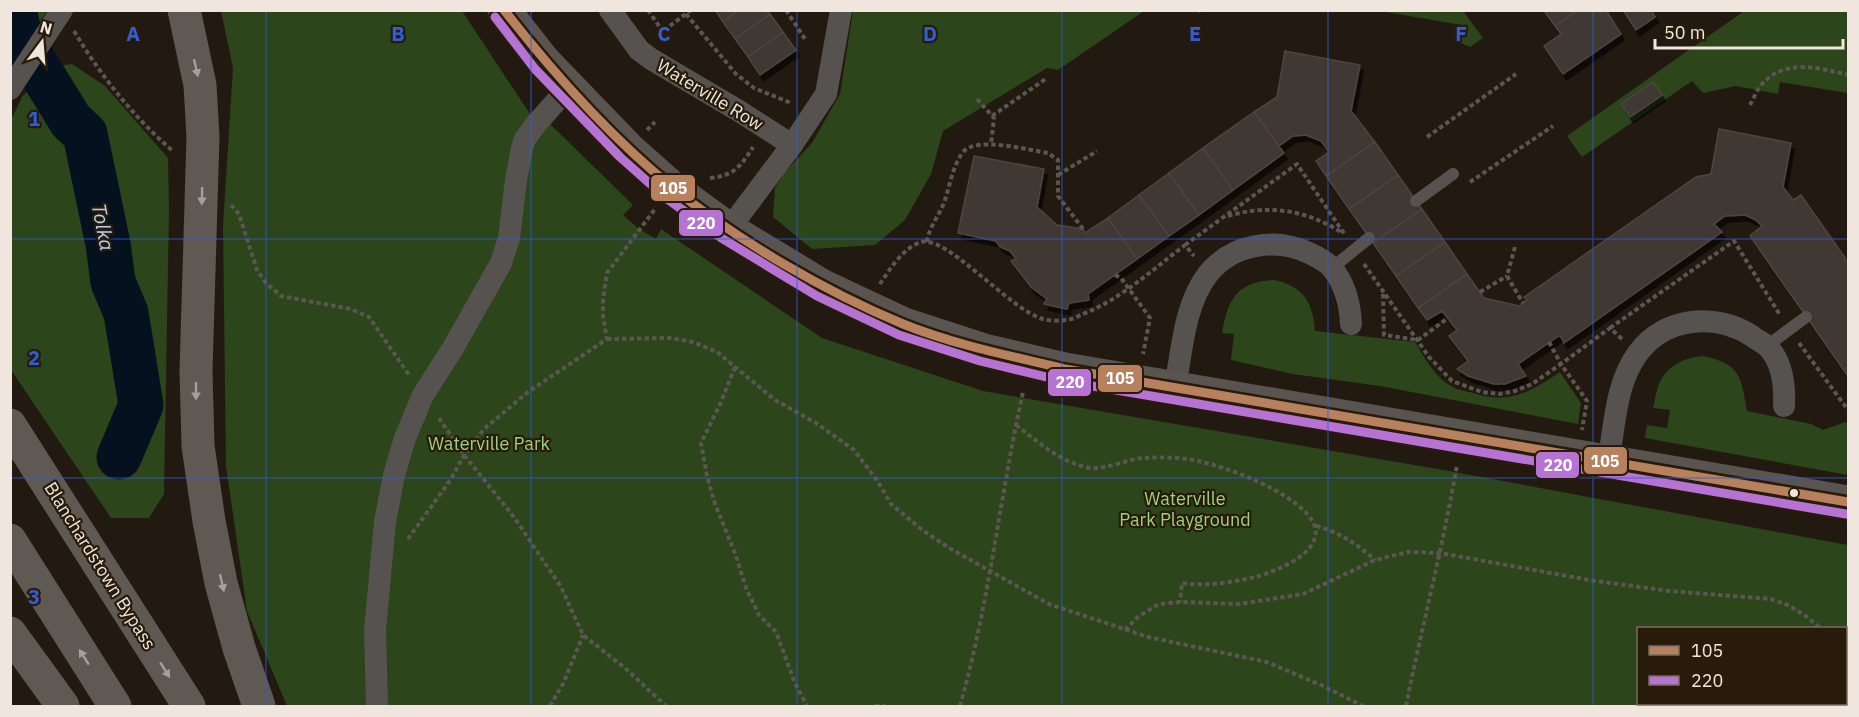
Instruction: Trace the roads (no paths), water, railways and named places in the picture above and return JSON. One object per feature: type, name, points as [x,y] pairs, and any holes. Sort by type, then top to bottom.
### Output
[{"type":"highway","points":[[184,10],[200,85],[203,137],[196,371],[198,446],[208,521],[221,583],[239,648],[259,706]]},
{"type":"highway","name":"Blanchardstown Bypass","points":[[10,425],[189,706]]},
{"type":"highway","points":[[10,540],[115,706]]},
{"type":"highway","points":[[10,633],[63,706]]},
{"type":"street","points":[[504,10],[544,61],[629,148],[673,188],[729,229],[823,286],[865,307],[937,336],[984,350],[1065,369],[1848,502]]},
{"type":"street","name":"Waterville Row","points":[[610,10],[639,50],[651,59],[792,145]]},
{"type":"street","points":[[729,229],[792,145],[826,94],[841,10]]},
{"type":"street","points":[[10,89],[62,12]]},
{"type":"street","points":[[377,706],[375,630],[381,560],[385,522],[394,476],[405,438],[423,395],[476,308],[503,257],[509,238],[518,169],[525,139],[536,123],[569,87]]},
{"type":"street","points":[[1175,388],[1188,317],[1197,293],[1209,274],[1224,259],[1248,247],[1269,243],[1303,250],[1320,258],[1332,268],[1346,294],[1351,324]]},
{"type":"street","points":[[1593,460],[1621,387],[1638,354],[1653,337],[1676,325],[1715,321],[1737,329],[1767,346],[1777,361],[1784,379],[1784,406]]},
{"type":"lane","points":[[1416,201],[1453,174]]},
{"type":"lane","points":[[1332,268],[1369,238]]},
{"type":"lane","points":[[1767,346],[1806,317]]},
{"type":"waterway","name":"Tolka","points":[[14,10],[21,40],[71,121],[85,134],[108,244],[113,282],[126,313],[141,405],[119,457]]},
{"type":"park label","name":"Waterville Park","points":[[489,444]]},
{"type":"park label","name":"Waterville Park Playground","points":[[1185,509]]}]
